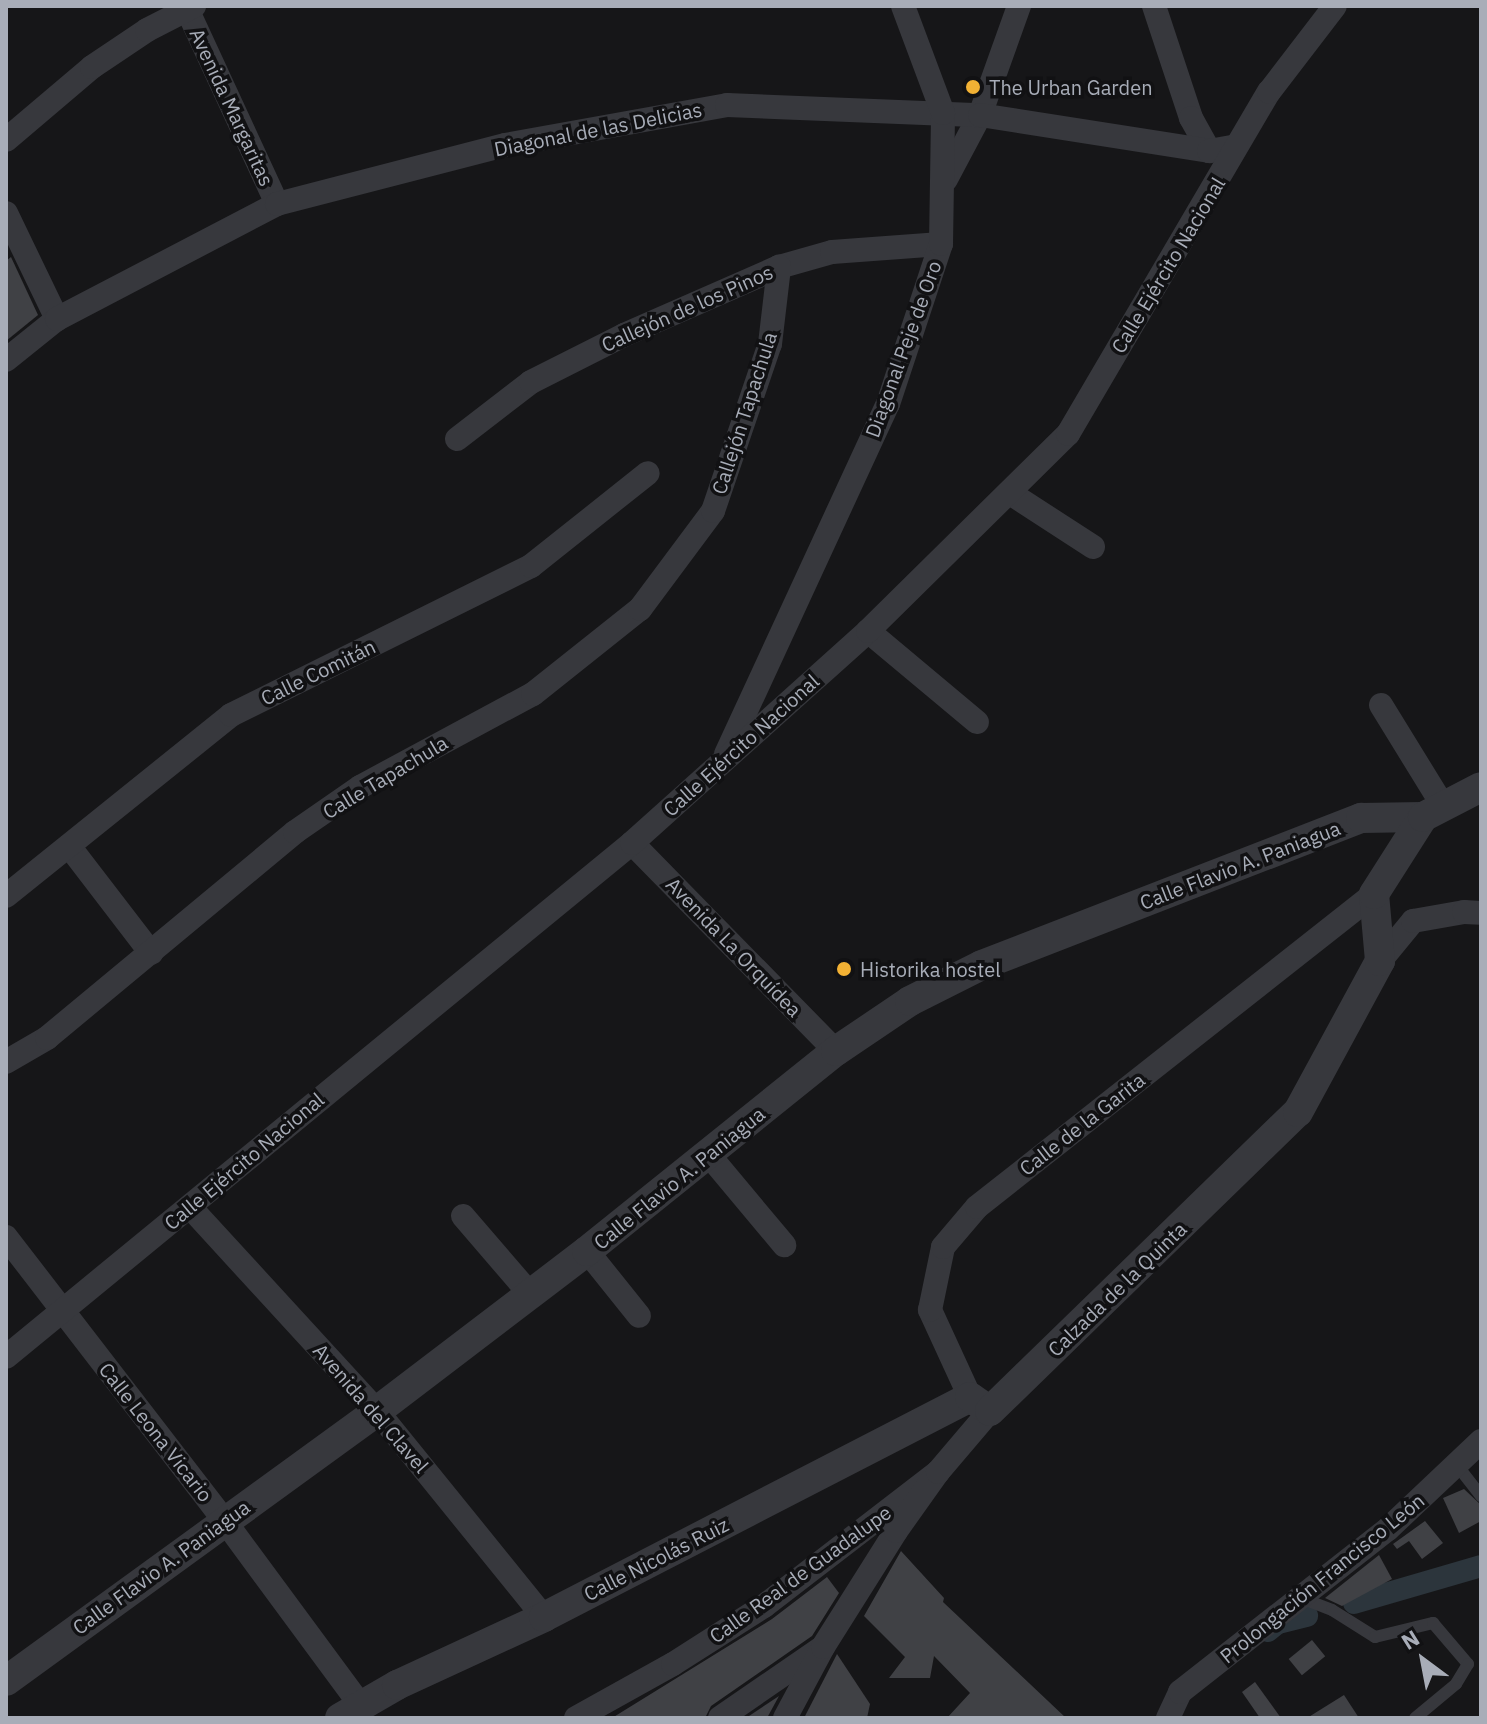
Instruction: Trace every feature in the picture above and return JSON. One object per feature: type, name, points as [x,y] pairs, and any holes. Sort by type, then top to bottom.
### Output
[{"type":"street","name":"Diagonal Peje de Oro","points":[[721,763],[888,404],[941,244],[945,181],[943,113],[903,6]]},
{"type":"street","points":[[945,181],[980,115],[1019,6]]},
{"type":"street","points":[[1154,6],[1191,118],[1209,151]]},
{"type":"street","name":"Calle Ejército Nacional","points":[[6,1357],[632,843],[868,631],[1010,493],[1068,434],[1269,92],[1335,6]]},
{"type":"street","points":[[6,140],[92,67],[147,30],[190,8]]},
{"type":"street","name":"Avenida Margaritas","points":[[190,8],[277,204]]},
{"type":"street","name":"Diagonal de las Delicias","points":[[6,360],[57,319],[277,204],[505,145],[727,105],[980,115],[1209,151],[1236,146]]},
{"type":"street","points":[[6,213],[57,319]]},
{"type":"street","name":"Callejón de los Pinos","points":[[457,439],[531,382],[624,335],[779,267],[832,252],[941,244]]},
{"type":"street","name":"Callejón Tapachula","points":[[713,511],[770,344],[779,267]]},
{"type":"street","name":"Calle Comitán","points":[[6,896],[231,715],[531,566],[648,473]]},
{"type":"street","points":[[1010,493],[1093,547]]},
{"type":"street","name":"Calle Tapachula","points":[[6,1062],[47,1038],[295,832],[360,787],[533,694],[640,609],[713,511]]},
{"type":"street","points":[[868,631],[977,722]]},
{"type":"street","points":[[1381,705],[1433,810],[1481,787]]},
{"type":"street","name":"Calle de la Garita","points":[[980,1404],[930,1310],[943,1247],[977,1207],[1374,894],[1433,810]]},
{"type":"street","name":"Calle Flavio A. Paniagua","points":[[6,1681],[377,1411],[587,1251],[836,1051],[910,1001],[982,965],[1361,818],[1433,810]]},
{"type":"street","name":"Avenida La Orquídea","points":[[632,843],[836,1051]]},
{"type":"street","points":[[69,846],[151,953]]},
{"type":"street","points":[[1374,894],[1380,961]]},
{"type":"street","name":"Calzada de la Quinta","points":[[785,1718],[823,1647],[980,1404],[1298,1112],[1380,961],[1413,921],[1464,912],[1481,913]]},
{"type":"street","points":[[708,1154],[784,1245]]},
{"type":"street","name":"Avenida del Clavel","points":[[190,1207],[377,1411],[544,1617]]},
{"type":"street","points":[[463,1216],[530,1294]]},
{"type":"street","name":"Calle Leona Vicario","points":[[6,1237],[224,1520],[350,1712]]},
{"type":"street","points":[[587,1251],[639,1316]]},
{"type":"street","name":"Calle Nicolás Ruiz","points":[[350,1712],[480,1643],[544,1617],[980,1404]]},
{"type":"street","name":"Prolongación Francisco León","points":[[1168,1718],[1180,1692],[1388,1529],[1481,1441]]},
{"type":"street","name":"Calle Real de Guadalupe","points":[[576,1718],[673,1664],[764,1606],[938,1472]]},
{"type":"street","points":[[720,1718],[823,1647]]},
{"type":"lane","points":[[1456,1464],[1481,1496]]},
{"type":"lane","points":[[1301,1598],[1332,1610],[1375,1637],[1433,1623],[1468,1664],[1456,1684],[1415,1718]]},
{"type":"building","points":[[11,257],[38,315],[6,341],[6,261]]},
{"type":"building","points":[[1464,1489],[1481,1505],[1481,1521],[1459,1533],[1443,1498]]},
{"type":"building","points":[[1425,1521],[1443,1543],[1422,1559],[1409,1541],[1397,1549],[1393,1544]]},
{"type":"building","points":[[901,1551],[944,1598],[943,1602],[1066,1718],[947,1718],[970,1693],[934,1656],[930,1678],[889,1678],[905,1657],[864,1616]]},
{"type":"building","points":[[1379,1555],[1392,1579],[1342,1606],[1325,1598]]},
{"type":"building","points":[[827,1577],[839,1593],[812,1636],[711,1706],[705,1718],[612,1718],[772,1619]]},
{"type":"building","points":[[1312,1640],[1325,1656],[1302,1675],[1289,1659]]},
{"type":"building","points":[[837,1654],[870,1704],[867,1718],[804,1718]]},
{"type":"building","points":[[1255,1682],[1281,1718],[1260,1718],[1242,1692]]},
{"type":"building","points":[[1344,1695],[1359,1718],[1307,1718]]},
{"type":"building","points":[[779,1696],[767,1718],[746,1718]]},
{"type":"waterway","points":[[1354,1603],[1481,1566]]},
{"type":"waterway","points":[[1268,1631],[1278,1623],[1307,1616]]},
{"type":"place","name":"The Urban Garden","points":[[973,87]]},
{"type":"place","name":"Historika hostel","points":[[844,969]]}]
